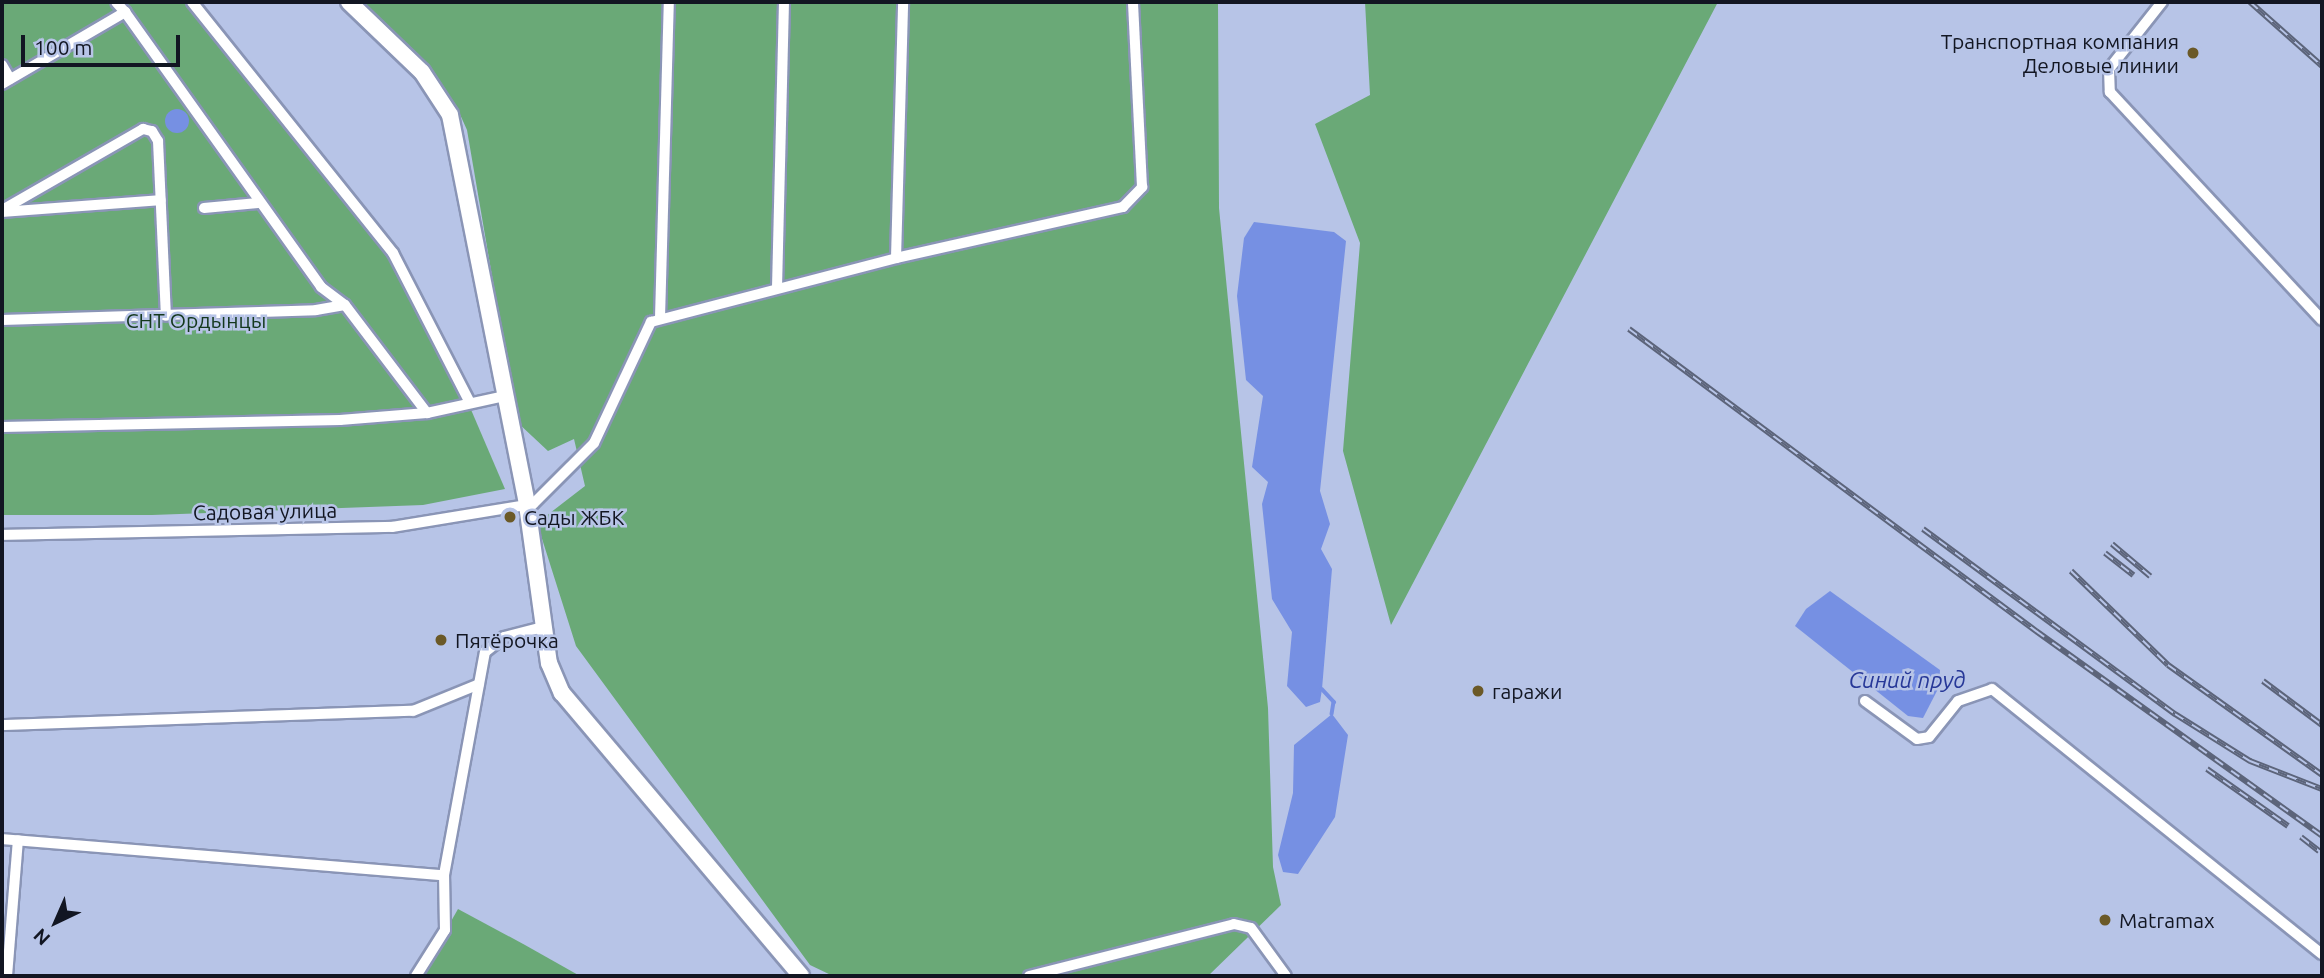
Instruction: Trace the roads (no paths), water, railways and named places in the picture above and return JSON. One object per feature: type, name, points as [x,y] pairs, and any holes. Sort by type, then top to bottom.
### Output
[{"type":"street","points":[[116,2],[321,287],[345,304],[427,413]]},
{"type":"street","points":[[192,2],[393,253],[469,401]]},
{"type":"street","points":[[349,2],[422,72],[450,115],[527,505],[549,663],[562,693],[801,976]]},
{"type":"street","points":[[660,318],[669,2]]},
{"type":"street","points":[[777,288],[783,2]]},
{"type":"street","points":[[896,258],[903,2]]},
{"type":"street","points":[[527,505],[563,478],[594,443],[651,322],[896,258],[1123,207],[1142,187],[1133,2]]},
{"type":"street","points":[[2162,2],[2109,69],[2110,92],[2322,320]]},
{"type":"street","points":[[2,65],[6,82],[125,12]]},
{"type":"street","points":[[2,211],[143,129],[152,131],[158,141],[166,316]]},
{"type":"street","points":[[2,211],[161,200]]},
{"type":"street","points":[[204,208],[258,203]]},
{"type":"street","points":[[2,320],[166,316],[345,304]]},
{"type":"street","points":[[2,427],[340,420],[427,413],[469,401],[504,396]]},
{"type":"street","name":"Садовая улица","points":[[2,534],[392,527],[527,505]]},
{"type":"street","points":[[416,976],[445,930],[444,875],[485,652],[493,642],[543,627]]},
{"type":"street","points":[[2,725],[414,711],[479,684]]},
{"type":"street","points":[[1865,701],[1917,739],[1929,737],[1958,701],[1992,689],[2322,954]]},
{"type":"street","points":[[2,839],[444,875]]},
{"type":"street","points":[[6,976],[18,840]]},
{"type":"street","points":[[1029,976],[1234,924],[1251,928],[1286,976]]},
{"type":"water","points":[[177,109],[185,113],[189,121],[185,129],[177,133],[169,129],[165,121],[169,113]]},
{"type":"water","points":[[1254,222],[1334,232],[1346,241],[1320,491],[1330,524],[1321,549],[1332,569],[1322,689],[1320,702],[1306,707],[1287,686],[1292,632],[1272,599],[1262,504],[1268,482],[1252,467],[1263,396],[1246,380],[1237,296],[1244,238]]},
{"type":"water","name":"Синий пруд","points":[[1830,591],[1940,670],[1939,687],[1923,718],[1908,716],[1795,626],[1806,609]]},
{"type":"water","points":[[1332,714],[1348,735],[1335,817],[1298,874],[1283,872],[1278,855],[1293,793],[1294,745]]},
{"type":"waterway","points":[[1322,689],[1334,702],[1332,714]]},
{"type":"railway","points":[[2250,2],[2322,66]]},
{"type":"railway","points":[[1629,329],[2036,631],[2322,836]]},
{"type":"railway","points":[[1923,529],[2175,714],[2250,761],[2322,789]]},
{"type":"railway","points":[[2112,544],[2150,576]]},
{"type":"railway","points":[[2105,553],[2133,575]]},
{"type":"railway","points":[[2071,571],[2168,665],[2322,775]]},
{"type":"railway","points":[[2263,681],[2322,725]]},
{"type":"railway","points":[[2207,769],[2288,826]]},
{"type":"railway","points":[[2301,837],[2319,851]]},
{"type":"place","name":"Транспортная компания Деловые линии","points":[[2193,53]]},
{"type":"place","name":"Сады ЖБК","points":[[510,517]]},
{"type":"place","name":"Пятёрочка","points":[[441,640]]},
{"type":"place","name":"гаражи","points":[[1478,691]]},
{"type":"place","name":"Matramax","points":[[2105,920]]},
{"type":"park label","name":"СНТ Ордынцы","points":[[196,320]]}]
